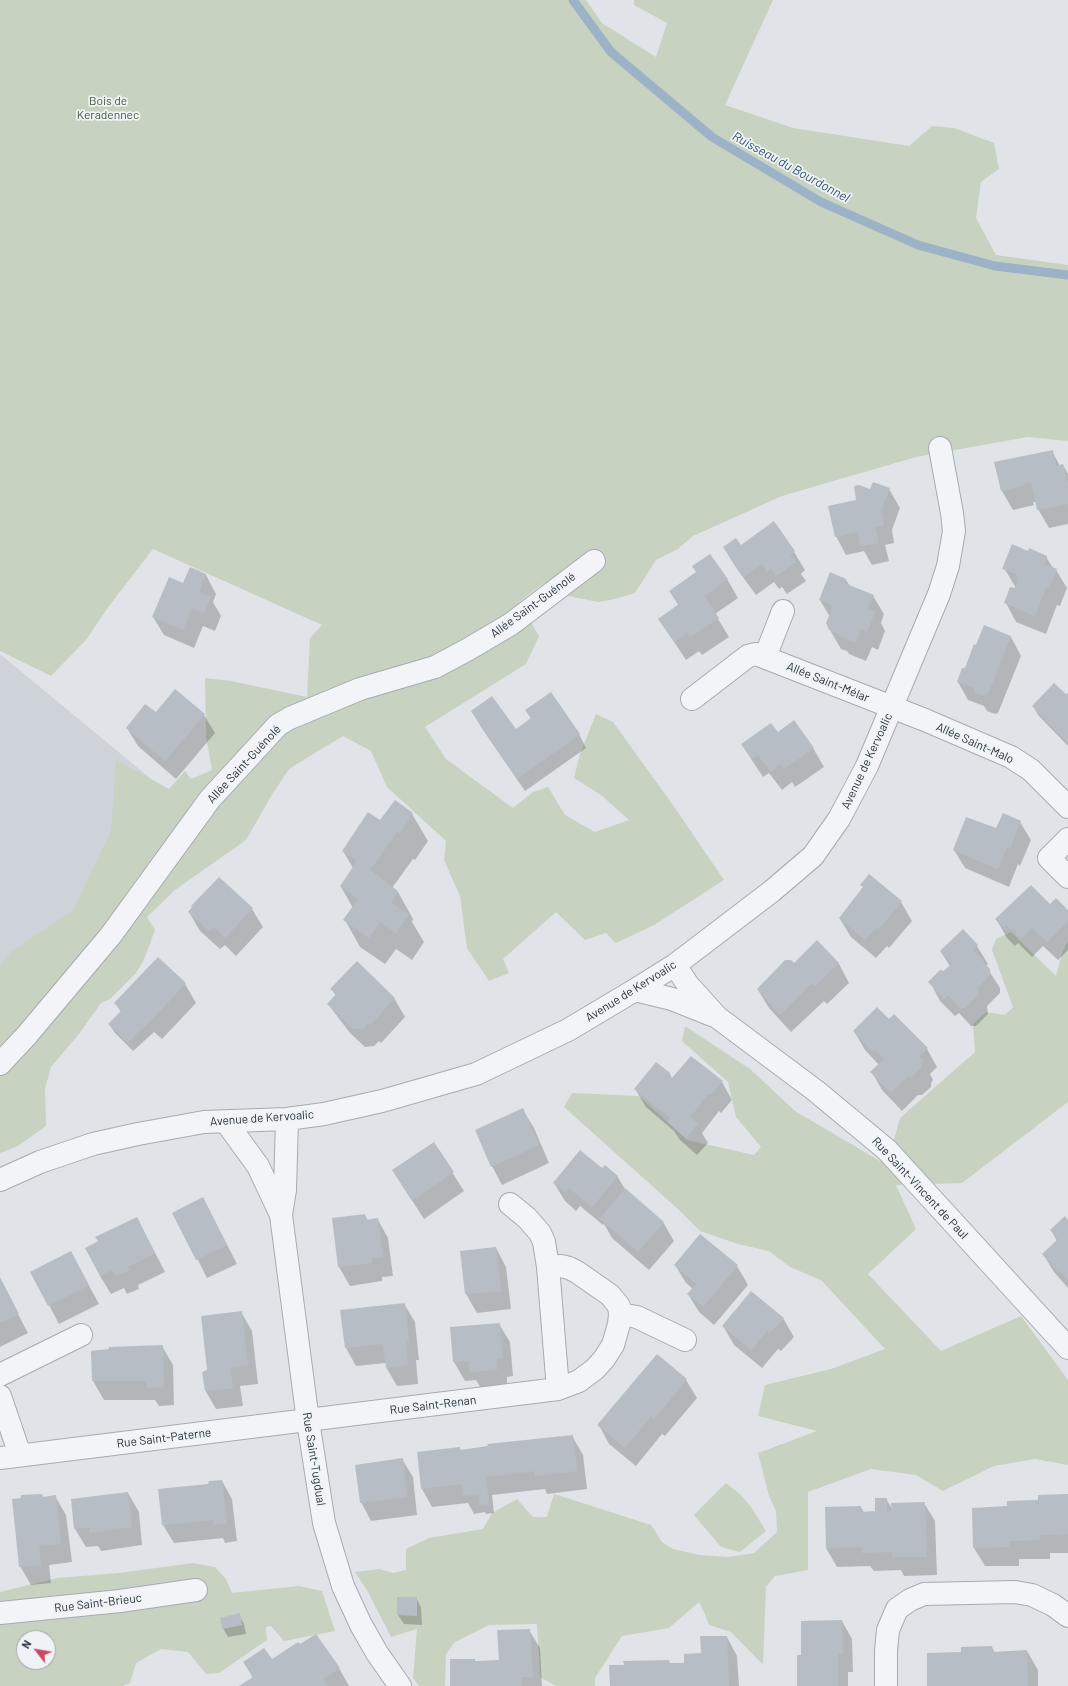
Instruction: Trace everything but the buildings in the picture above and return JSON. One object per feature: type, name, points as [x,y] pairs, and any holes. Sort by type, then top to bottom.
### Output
[{"type":"street","name":"Avenue de Kervoalic","points":[[0,1180],[40,1162],[94,1144],[165,1128],[204,1122],[287,1119],[324,1114],[368,1104],[476,1074],[568,1030],[635,990],[675,965],[772,891],[813,856],[839,819],[867,766],[939,594],[951,549],[954,531],[940,448]]},
{"type":"street","name":"Allée Saint-Guénolé","points":[[0,1064],[27,1035],[111,935],[210,799],[278,725],[290,718],[360,689],[435,667],[511,624],[594,561]]},
{"type":"street","points":[[765,657],[783,611]]},
{"type":"street","name":"Allée Saint-Mélar","points":[[692,700],[748,656],[756,654],[892,708]]},
{"type":"street","name":"Allée Saint-Malo","points":[[892,708],[1011,757],[1031,770],[1068,807]]},
{"type":"street","points":[[1068,839],[1049,858],[1068,877]]},
{"type":"street","name":"Rue Saint-Vincent de Paul","points":[[675,965],[688,985],[717,1017],[816,1090],[887,1150],[1068,1348]]},
{"type":"street","name":"Rue Saint-Vincent de Paul","points":[[635,990],[672,999],[717,1017]]},
{"type":"street","name":"Rue Saint-Tugdual","points":[[287,1119],[285,1190],[282,1215],[308,1421],[324,1523],[336,1567],[361,1625],[377,1653],[400,1686]]},
{"type":"street","name":"Rue Saint-Tugdual","points":[[226,1122],[258,1166],[282,1215]]},
{"type":"street","points":[[510,1204],[527,1218],[540,1233],[544,1242],[548,1267],[558,1389]]},
{"type":"street","points":[[548,1267],[561,1266],[569,1268],[589,1280],[615,1300],[620,1314],[637,1317],[684,1340]]},
{"type":"street","name":"Rue Saint-Renan","points":[[308,1421],[558,1389],[579,1381],[595,1369],[604,1359],[618,1334],[620,1314]]},
{"type":"street","points":[[0,1375],[81,1335]]},
{"type":"street","name":"Rue Saint-Paterne","points":[[0,1396],[10,1457],[308,1421]]},
{"type":"street","name":"Rue Saint-Brieuc","points":[[0,1614],[120,1601],[196,1590]]},
{"type":"street","points":[[886,1686],[886,1651],[888,1630],[897,1608],[924,1594],[1015,1592],[1032,1595],[1053,1605],[1068,1616]]},
{"type":"shaded area","points":[[0,654],[173,797],[0,1058]]},
{"type":"green space","name":"Bois de Keradennec","points":[[0,0],[586,0],[602,23],[656,57],[667,23],[634,5],[634,0],[773,0],[725,105],[793,128],[909,146],[932,126],[954,128],[994,143],[999,169],[981,182],[976,218],[996,255],[1068,265],[1068,441],[1028,437],[916,457],[782,496],[693,536],[678,549],[656,560],[635,593],[614,599],[599,602],[562,595],[544,583],[519,602],[539,636],[526,664],[425,727],[446,759],[513,808],[533,792],[548,787],[565,815],[595,832],[629,820],[601,795],[574,778],[580,754],[596,714],[613,722],[675,808],[724,880],[654,925],[616,943],[606,933],[585,940],[556,912],[503,959],[509,973],[489,981],[467,948],[460,896],[444,860],[446,841],[387,787],[371,751],[343,736],[289,769],[273,793],[246,840],[175,890],[147,917],[155,930],[143,962],[135,974],[110,999],[101,1003],[79,1034],[51,1067],[45,1089],[46,1126],[18,1146],[0,1153],[0,964],[12,951],[73,910],[111,831],[116,760],[169,789],[185,771],[191,779],[212,770],[206,737],[205,678],[231,681],[307,697],[310,638],[322,625],[153,549],[109,606],[86,640],[51,676],[0,651]]},
{"type":"green space","points":[[1011,932],[1056,976],[1062,953],[1068,941],[1068,1102],[962,1183],[896,1185],[916,1229],[868,1274],[941,1351],[1021,1316],[1068,1380],[1068,1465],[1035,1459],[994,1466],[943,1491],[916,1475],[871,1469],[808,1492],[808,1570],[775,1576],[766,1587],[763,1665],[731,1632],[709,1625],[699,1602],[669,1628],[622,1636],[595,1678],[595,1686],[556,1686],[540,1677],[537,1624],[489,1625],[455,1642],[446,1654],[445,1686],[419,1686],[413,1678],[417,1629],[391,1637],[367,1590],[355,1572],[379,1569],[393,1573],[406,1570],[406,1549],[429,1538],[483,1529],[492,1513],[517,1499],[533,1517],[547,1517],[554,1494],[651,1525],[662,1542],[673,1549],[700,1555],[728,1557],[754,1553],[777,1532],[776,1511],[769,1496],[758,1453],[817,1431],[758,1416],[765,1385],[831,1369],[885,1349],[821,1280],[790,1267],[769,1251],[738,1244],[700,1231],[679,1210],[564,1107],[572,1093],[639,1096],[687,1140],[754,1155],[761,1147],[736,1117],[728,1082],[682,1041],[685,1026],[750,1069],[795,1111],[880,1161],[893,1143],[900,1118],[975,1052],[973,1024],[986,1012],[1005,1015],[1013,1007],[992,950],[996,939]]},
{"type":"green space","points":[[726,1483],[741,1495],[751,1507],[766,1531],[740,1552],[721,1547],[694,1515]]},
{"type":"green space","points":[[193,1563],[215,1567],[226,1579],[232,1593],[299,1586],[322,1591],[335,1631],[284,1641],[271,1626],[266,1627],[267,1640],[219,1673],[206,1674],[188,1652],[161,1649],[136,1663],[130,1683],[123,1686],[0,1686],[0,1592],[57,1578],[119,1573]]},
{"type":"waterway","name":"Ruisseau du Bourdonnel","points":[[573,0],[611,52],[712,137],[821,202],[918,245],[995,266],[1068,275]]}]
